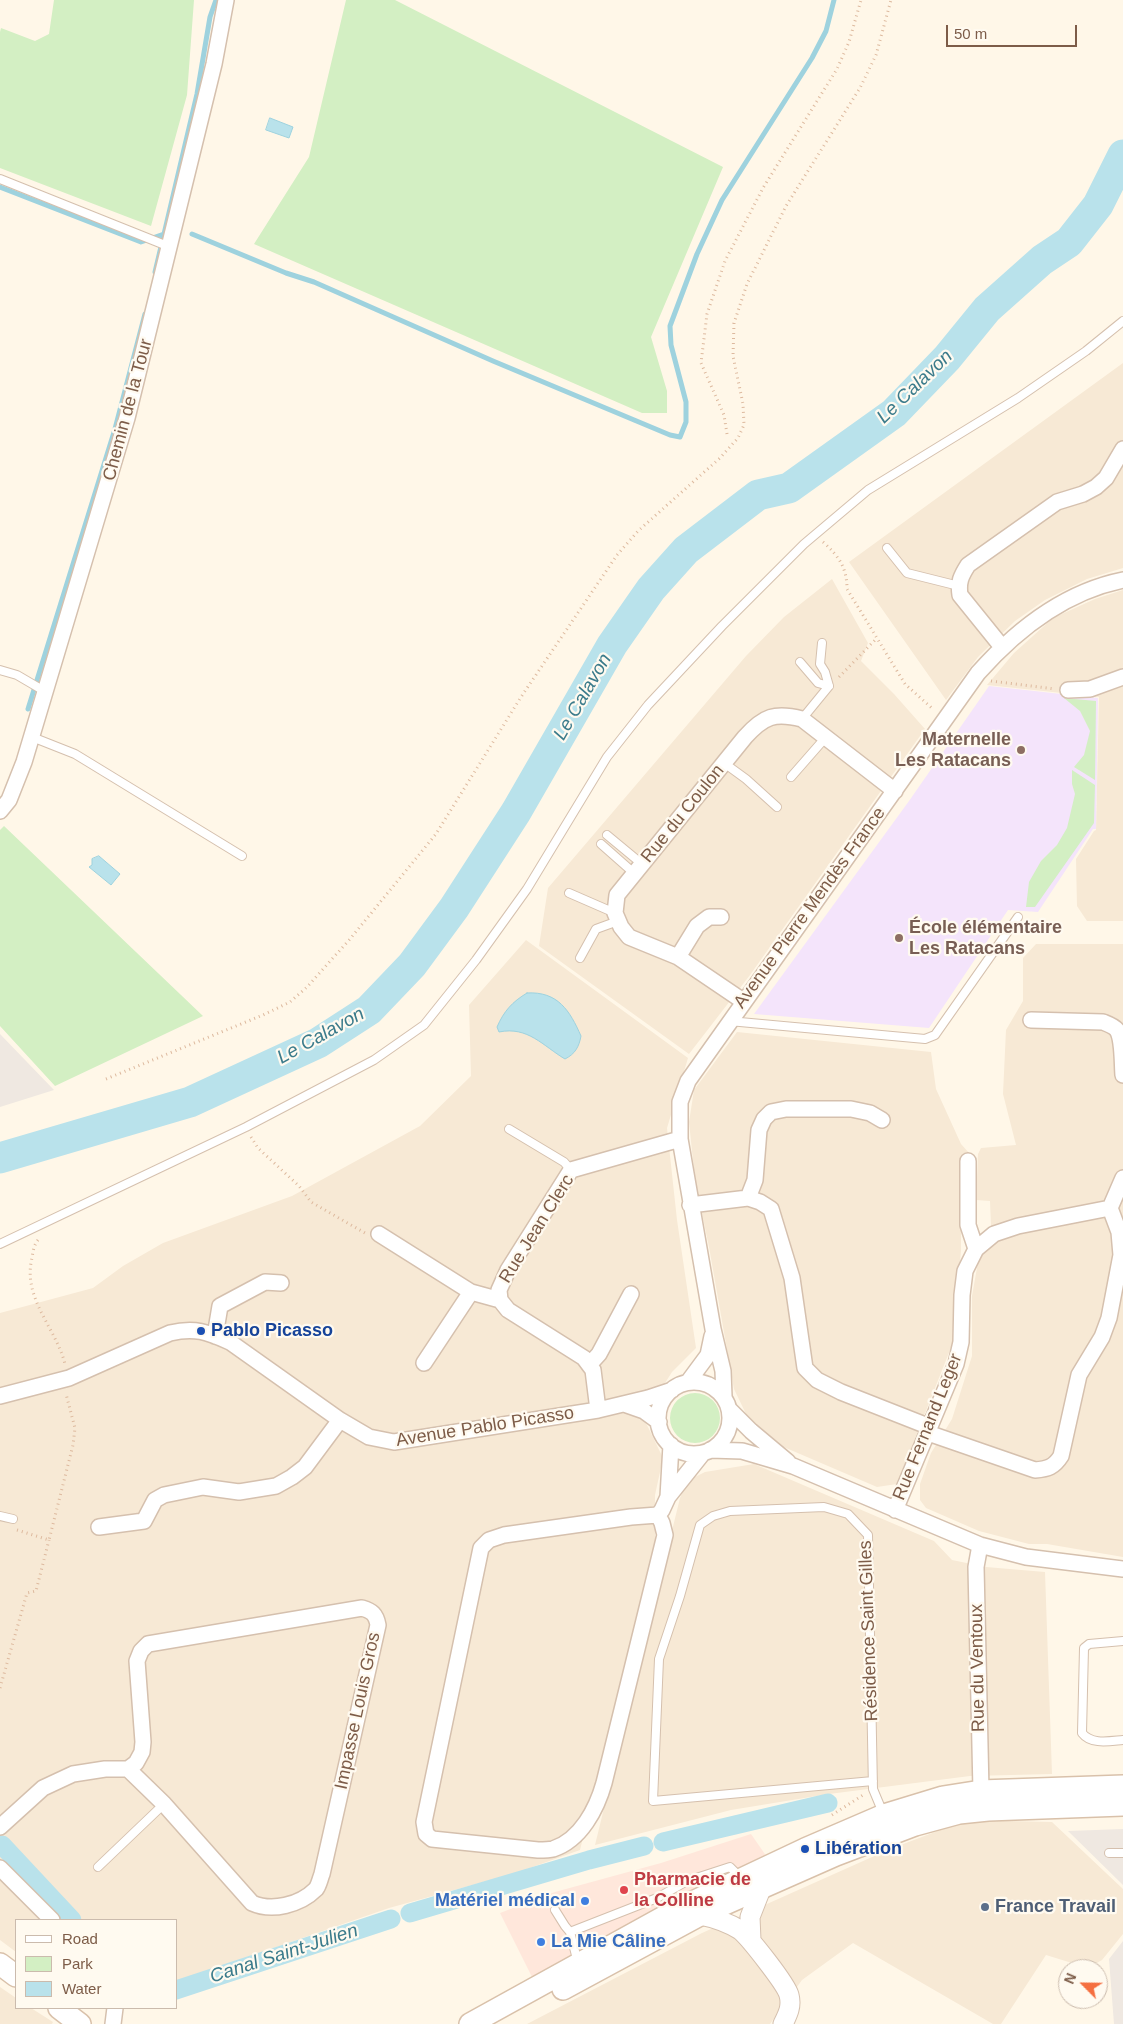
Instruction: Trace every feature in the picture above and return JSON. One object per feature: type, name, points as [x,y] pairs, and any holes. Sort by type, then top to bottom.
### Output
[{"type":"main road","points":[[470,2024],[680,1908],[805,1848],[884,1815],[943,1797],[981,1791],[1123,1786]]},
{"type":"main road","points":[[499,2024],[700,1916],[836,1855],[915,1825],[959,1813],[988,1810],[1123,1805]]},
{"type":"main road","points":[[0,1964],[15,1975]]},
{"type":"main road","points":[[60,2009],[80,2024]]},
{"type":"street","name":"Chemin de la Tour","points":[[3,803],[32,737],[127,418],[214,64],[226,0]]},
{"type":"street","points":[[1002,647],[960,595],[961,577],[968,565],[1057,502],[1083,494],[1096,487],[1106,478],[1123,449]]},
{"type":"street","name":"Avenue Pierre Mendès France","points":[[727,1402],[723,1371],[713,1329],[690,1205],[680,1139],[680,1102],[688,1081],[978,672],[1026,626],[1053,607],[1085,592],[1123,580]]},
{"type":"street","points":[[1068,690],[1090,689],[1123,677]]},
{"type":"street","name":"Rue du Coulon","points":[[616,917],[617,896],[757,724],[772,716],[786,714],[802,719],[895,791]]},
{"type":"street","points":[[616,917],[629,937],[678,957],[743,1001]]},
{"type":"street","points":[[678,957],[697,926],[709,917],[721,917]]},
{"type":"street","points":[[1031,1020],[1103,1022],[1111,1025],[1117,1029],[1120,1037],[1123,1076]]},
{"type":"street","points":[[748,1198],[755,1180],[759,1130],[764,1119],[771,1112],[786,1109],[851,1109],[870,1113],[882,1120]]},
{"type":"street","name":"Rue Jean Clerc","points":[[589,1365],[584,1358],[508,1310],[500,1300],[500,1290],[508,1270],[571,1170],[680,1139]]},
{"type":"street","points":[[968,1161],[968,1225],[976,1249]]},
{"type":"street","points":[[690,1205],[748,1198],[760,1202],[771,1209],[792,1278],[805,1368],[817,1380],[929,1430],[1035,1470],[1046,1469],[1056,1465],[1061,1456],[1078,1375],[1102,1337],[1109,1318],[1121,1255],[1119,1232],[1110,1208],[1123,1178]]},
{"type":"street","name":"Rue Fernand Leger","points":[[895,1510],[956,1364],[961,1342],[962,1295],[965,1271],[976,1249],[994,1234],[1018,1226],[1110,1208]]},
{"type":"street","points":[[379,1234],[471,1292],[500,1300]]},
{"type":"street","points":[[215,1336],[220,1306],[265,1282],[281,1283]]},
{"type":"street","points":[[424,1363],[471,1292]]},
{"type":"street","points":[[598,1410],[593,1370],[589,1365],[599,1354],[631,1294]]},
{"type":"street","name":"Avenue Pablo Picasso","points":[[0,1396],[69,1378],[170,1333],[187,1329],[230,1342],[340,1420],[369,1437],[394,1442],[598,1410],[672,1390]]},
{"type":"street","name":"Avenue Pierre Mendès France","points":[[688,1382],[708,1355],[713,1329]]},
{"type":"street","points":[[793,1466],[752,1431],[717,1389],[708,1384],[688,1382],[672,1390],[661,1404],[659,1422],[661,1431],[670,1445],[686,1453],[742,1451],[793,1466],[980,1545],[1026,1557],[1123,1569]]},
{"type":"street","points":[[658,1515],[668,1497],[706,1451],[725,1437],[729,1428],[727,1402]]},
{"type":"street","points":[[624,1404],[644,1411],[659,1422]]},
{"type":"street","points":[[99,1527],[144,1521],[155,1500],[164,1495],[203,1488],[239,1492],[276,1486],[305,1467],[340,1420]]},
{"type":"street","points":[[668,1497],[670,1445]]},
{"type":"street","points":[[658,1515],[665,1535],[604,1783],[598,1804],[586,1823],[568,1841],[553,1849],[538,1850],[432,1839],[426,1834],[424,1822],[481,1548],[489,1540],[504,1535],[658,1515]]},
{"type":"street","name":"Rue du Ventoux","points":[[980,1545],[976,1567],[981,1791]]},
{"type":"street","name":"Impasse Louis Gros","points":[[362,1608],[372,1611],[376,1617],[378,1625],[322,1874],[317,1888],[299,1900],[271,1908],[261,1907],[252,1903],[164,1804],[128,1768],[136,1763],[142,1752],[137,1661],[141,1651],[148,1644],[362,1608]]},
{"type":"street","points":[[0,1827],[43,1788],[73,1774],[105,1769],[128,1768]]},
{"type":"street","points":[[0,1868],[51,1919]]},
{"type":"street","points":[[751,1940],[750,1917],[760,1889]]},
{"type":"street","points":[[700,1916],[724,1921],[751,1940],[787,1990],[790,2010],[783,2024]]},
{"type":"street","points":[[113,2024],[115,2009]]},
{"type":"lane","points":[[0,180],[170,247]]},
{"type":"lane","points":[[0,1244],[52,1218],[82,1207],[114,1189],[246,1128],[374,1060],[424,1026],[476,960],[527,889],[607,757],[648,705],[722,626],[816,534],[868,490],[1018,398],[1086,350],[1123,321]]},
{"type":"lane","points":[[888,548],[908,573],[959,586]]},
{"type":"lane","points":[[822,643],[820,664],[826,672],[829,686]]},
{"type":"lane","points":[[800,662],[818,683],[829,686]]},
{"type":"lane","points":[[0,670],[17,675],[46,692]]},
{"type":"lane","points":[[802,719],[829,686]]},
{"type":"lane","points":[[32,737],[75,754],[242,856]]},
{"type":"lane","points":[[790,777],[826,737]]},
{"type":"lane","points":[[724,763],[746,779],[777,807]]},
{"type":"lane","points":[[606,835],[638,869]]},
{"type":"lane","points":[[601,844],[638,869]]},
{"type":"lane","points":[[569,893],[616,917]]},
{"type":"lane","points":[[729,1021],[924,1038],[935,1035],[1018,916]]},
{"type":"lane","points":[[580,958],[596,929],[616,917]]},
{"type":"lane","points":[[509,1129],[564,1162],[571,1170]]},
{"type":"lane","name":"Résidence Saint Gilles","points":[[873,1785],[653,1801],[659,1659],[680,1596],[700,1525],[713,1516],[730,1511],[824,1507],[848,1514],[868,1535],[873,1785],[884,1815]]},
{"type":"lane","points":[[0,1516],[13,1519]]},
{"type":"lane","points":[[1123,1642],[1089,1644],[1084,1648],[1082,1733],[1085,1738],[1097,1741],[1123,1740]]},
{"type":"lane","points":[[98,1867],[164,1804]]},
{"type":"lane","points":[[1109,1853],[1123,1853]]},
{"type":"lane","points":[[570,1932],[657,1898],[687,1881],[713,1872],[730,1867],[741,1878]]},
{"type":"lane","points":[[555,1910],[570,1932],[578,1964]]},
{"type":"path","points":[[727,434],[724,415],[701,363],[707,314],[725,261],[763,188],[838,69],[849,42],[861,0]]},
{"type":"path","points":[[106,1079],[263,1015],[290,1002],[307,987],[350,939],[436,834],[521,698],[617,555],[638,531],[720,458],[738,438],[744,425],[743,404],[733,356],[734,322],[747,284],[786,206],[860,88],[876,55],[891,0]]},
{"type":"path","points":[[816,534],[835,552],[847,574],[847,590],[905,684],[945,719]]},
{"type":"path","points":[[829,686],[877,638]]},
{"type":"path","points":[[978,672],[992,682],[1068,690]]},
{"type":"path","points":[[246,1128],[258,1148],[299,1186],[311,1202],[369,1236],[379,1234]]},
{"type":"path","points":[[0,1688],[27,1593],[36,1591],[68,1471],[75,1428],[65,1392],[69,1378],[62,1353],[34,1296],[29,1268],[35,1244],[52,1218]]},
{"type":"path","points":[[12,1529],[49,1540]]},
{"type":"path","points":[[827,1820],[873,1785]]},
{"type":"shaded area","points":[[1123,363],[1123,568],[1087,579],[1045,600],[1015,621],[978,657],[946,700],[849,562]]},
{"type":"shaded area","points":[[832,579],[868,643],[861,661],[925,729],[750,975],[689,1054],[539,946],[548,888],[746,656],[784,617]]},
{"type":"shaded area","points":[[1123,590],[1123,921],[1087,921],[1077,906],[1076,859],[1096,830],[1099,697],[987,685],[1014,653],[1053,618],[1095,599]]},
{"type":"shaded area","points":[[989,686],[1098,698],[1096,829],[1093,829],[1038,912],[1008,910],[929,1028],[754,1014],[909,801]]},
{"type":"shaded area","points":[[526,940],[688,1058],[667,1128],[677,1220],[696,1348],[672,1372],[642,1419],[647,1425],[663,1458],[655,1495],[655,1541],[580,1850],[516,1873],[389,1908],[178,1981],[178,1919],[15,1919],[15,1951],[0,1940],[0,1313],[93,1288],[123,1266],[163,1243],[292,1196],[420,1126],[471,1076],[469,1005]]},
{"type":"shaded area","points":[[1036,944],[1123,944],[1123,1557],[1047,1544],[1029,1544],[979,1531],[926,1508],[920,1500],[920,1484],[931,1453],[952,1419],[972,1356],[972,1296],[978,1262],[991,1226],[990,1201],[976,1200],[978,1154],[981,1148],[1016,1145],[1003,1094],[1006,1030],[1023,1001],[1023,958]]},
{"type":"shaded area","points":[[737,1032],[931,1052],[936,1089],[961,1144],[970,1154],[961,1157],[961,1250],[954,1340],[897,1484],[877,1487],[779,1445],[747,1416],[734,1389],[695,1180],[689,1122],[694,1090]]},
{"type":"shaded area","points":[[0,1034],[54,1090],[0,1107]]},
{"type":"shaded area","points":[[754,1464],[934,1541],[952,1560],[986,1567],[1045,1572],[1052,1774],[970,1776],[829,1794],[731,1810],[595,1845],[680,1498],[687,1481],[705,1472]]},
{"type":"shaded area","points":[[967,1820],[1052,1822],[1123,1889],[1123,1934],[1103,1959],[1059,1959],[1046,1955],[1001,2024],[993,2024],[853,1943],[802,1980],[770,2024],[527,2024],[702,1933],[890,1849]]},
{"type":"shaded area","points":[[1123,1829],[1123,1885],[1068,1831]]},
{"type":"shaded area","points":[[751,1834],[769,1860],[661,1908],[532,1977],[500,1913],[555,1892],[661,1863]]},
{"type":"shaded area","points":[[1123,1941],[1123,2024],[1114,2024],[1109,1959]]},
{"type":"shaded area","points":[[0,1987],[15,1997],[15,2009],[33,2009],[53,2022],[52,2024],[0,2024]]},
{"type":"green space","points":[[54,0],[194,0],[187,95],[151,226],[0,168],[1,28],[35,41],[49,34]]},
{"type":"green space","points":[[346,0],[395,0],[723,167],[651,337],[667,391],[667,413],[642,413],[254,244],[309,157]]},
{"type":"green space","points":[[1064,698],[1096,701],[1095,780],[1074,767],[1084,755],[1090,731],[1080,711]]},
{"type":"green space","points":[[1072,770],[1095,785],[1094,823],[1035,907],[1026,907],[1029,882],[1041,861],[1057,845],[1067,828],[1075,794],[1072,784]]},
{"type":"green space","points":[[4,826],[203,1016],[55,1086],[0,1026],[0,830]]},
{"type":"green space","points":[[690,1393],[700,1393],[713,1400],[720,1413],[720,1423],[713,1436],[700,1443],[690,1443],[681,1439],[674,1432],[670,1423],[670,1413],[674,1404],[681,1397]]},
{"type":"water","points":[[270,118],[293,127],[289,138],[266,130]]},
{"type":"water","points":[[99,856],[120,874],[111,885],[89,867],[92,865],[92,859]]},
{"type":"water","points":[[527,993],[538,993],[555,999],[562,1004],[572,1018],[581,1036],[576,1050],[565,1059],[527,1034],[509,1031],[499,1032],[497,1027],[503,1016],[513,1003]]},
{"type":"waterway","points":[[0,187],[141,242],[164,234],[197,94],[210,17],[216,0]]},
{"type":"waterway","points":[[192,234],[286,273],[314,282],[493,361],[670,435],[680,437],[686,422],[686,402],[671,345],[670,326],[697,254],[722,200],[812,58],[826,31],[834,0]]},
{"type":"waterway","name":"Le Calavon","points":[[0,1158],[190,1102],[318,1043],[369,1010],[412,965],[454,908],[516,812],[612,645],[651,589],[686,550],[758,495],[789,488],[894,413],[947,358],[987,309],[1042,260],[1069,242],[1098,205],[1123,155]]},
{"type":"waterway","points":[[155,272],[164,234]]},
{"type":"waterway","points":[[28,709],[115,429],[145,314]]},
{"type":"waterway","name":"Canal Saint-Julien","points":[[663,1842],[828,1803]]},
{"type":"waterway","name":"Canal Saint-Julien","points":[[2,1845],[71,1919]]},
{"type":"waterway","name":"Canal Saint-Julien","points":[[410,1913],[589,1860],[644,1846]]},
{"type":"waterway","name":"Canal Saint-Julien","points":[[178,1989],[391,1919]]},
{"type":"place","name":"Maternelle Les Ratacans","points":[[1021,750]]},
{"type":"place","name":"École élémentaire Les Ratacans","points":[[899,938]]},
{"type":"place","name":"Pablo Picasso","points":[[201,1331]]},
{"type":"place","name":"Libération","points":[[805,1849]]},
{"type":"place","name":"Pharmacie de la Colline","points":[[624,1890]]},
{"type":"place","name":"Matériel médical","points":[[585,1901]]},
{"type":"place","name":"France Travail","points":[[985,1907]]},
{"type":"place","name":"La Mie Câline","points":[[541,1942]]}]
